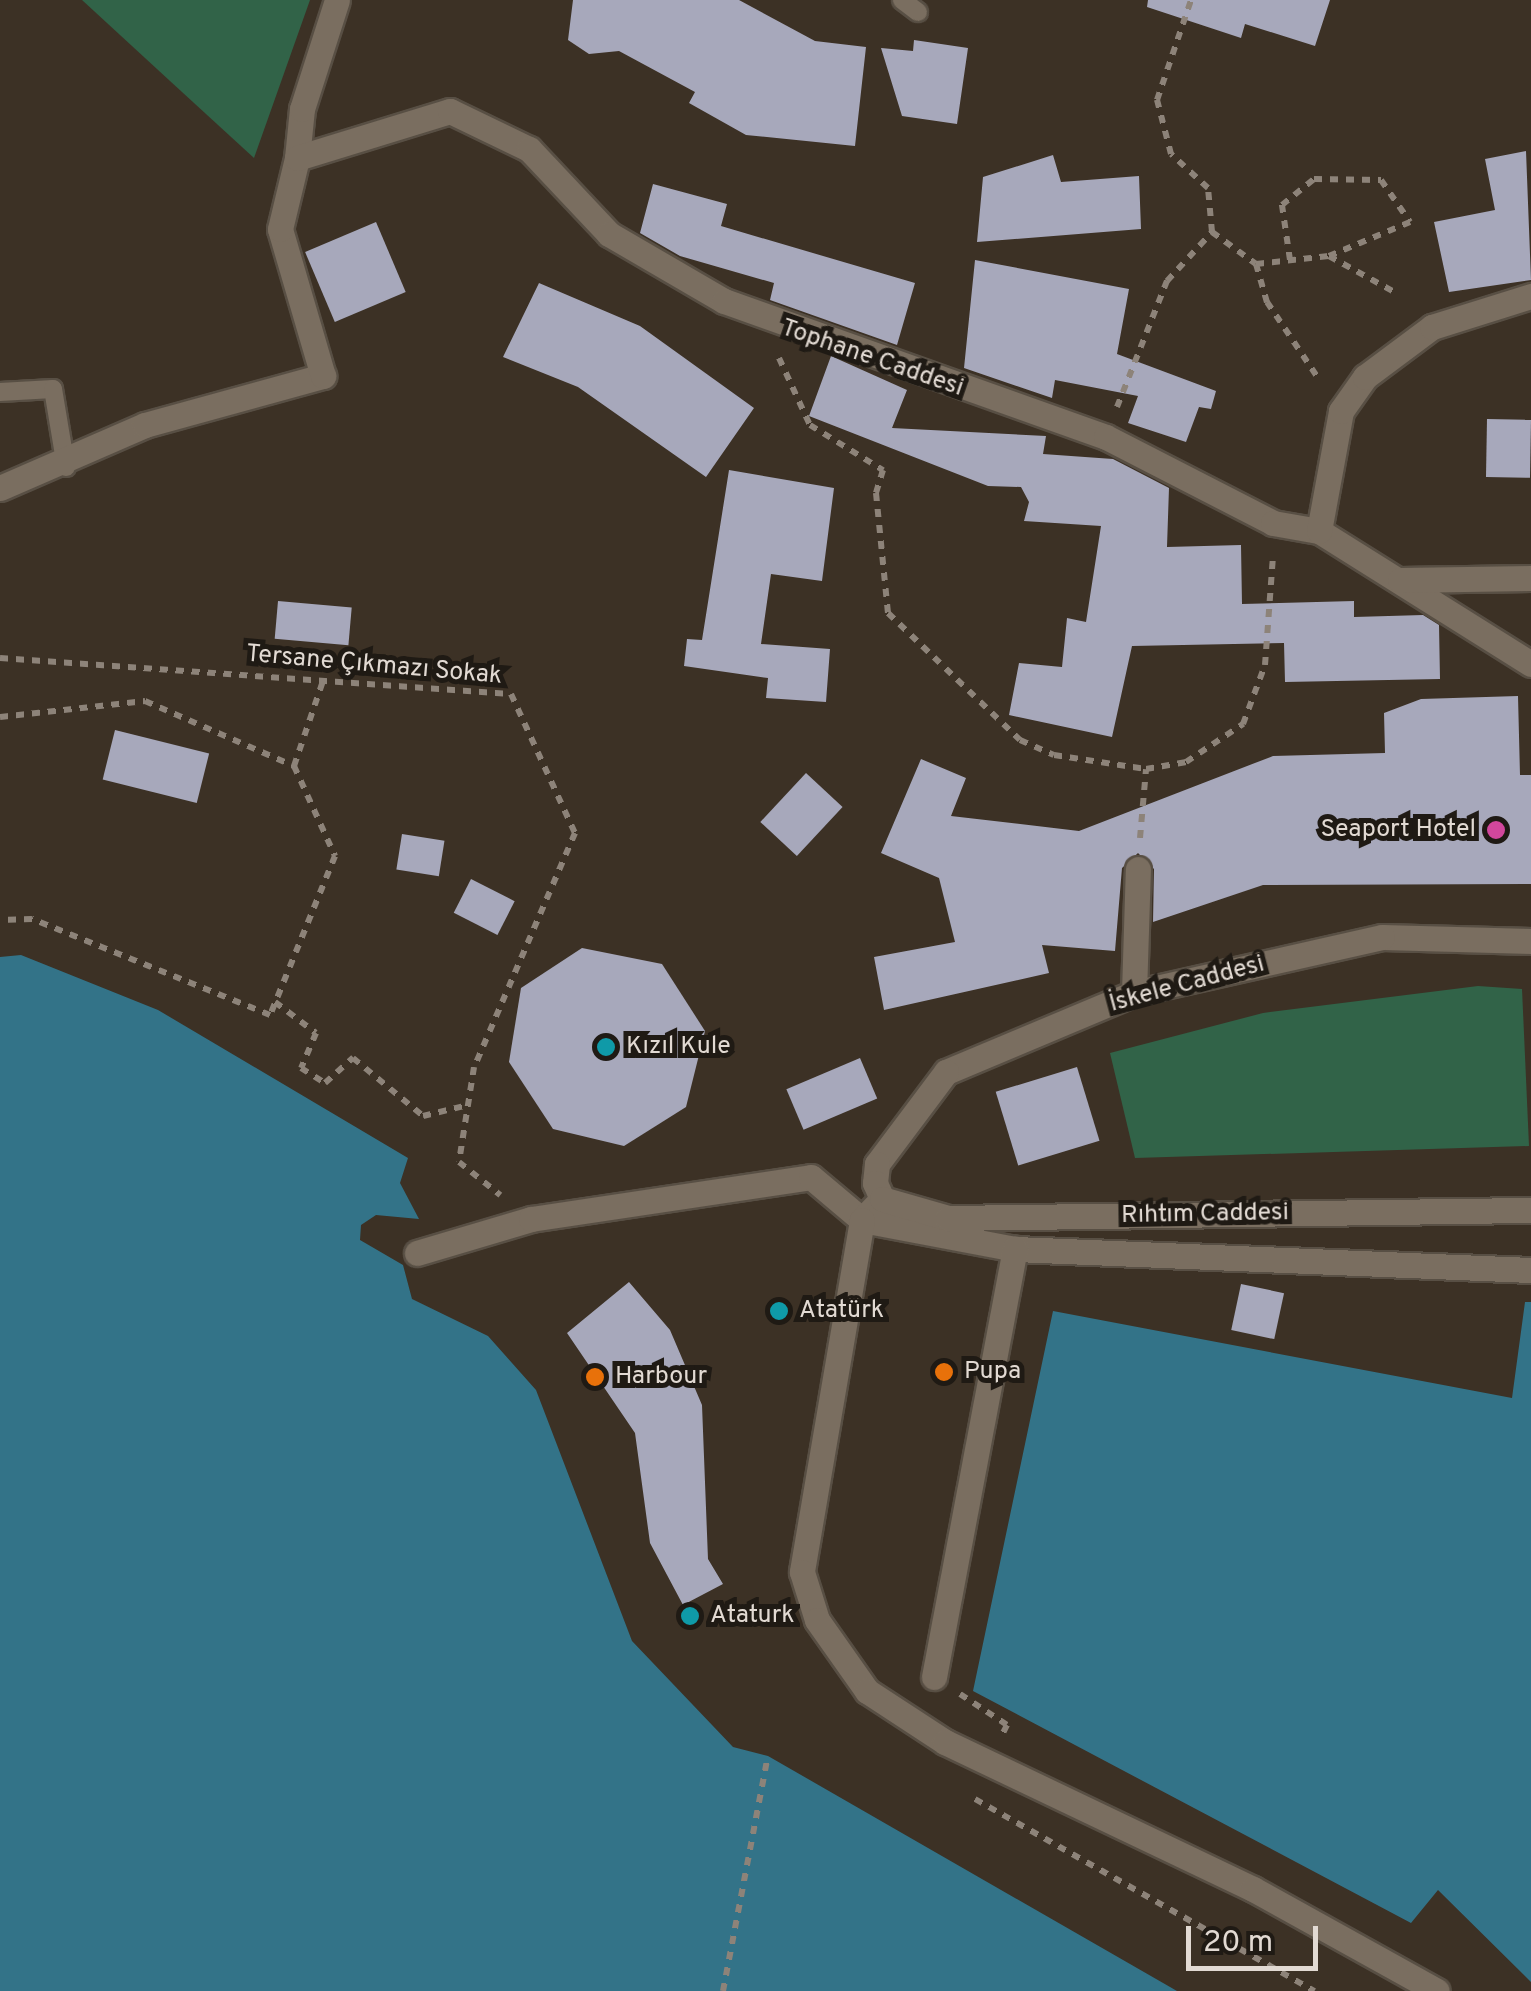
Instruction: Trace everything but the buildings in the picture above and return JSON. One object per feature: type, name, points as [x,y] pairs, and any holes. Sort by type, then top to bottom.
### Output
[{"type":"street","points":[[0,488],[66,467],[145,425],[323,376],[280,230],[297,158],[302,108],[338,0]]},
{"type":"street","name":"Tophane Caddesi","points":[[297,158],[450,111],[476,120],[530,149],[609,234],[768,323],[1106,437],[1273,523],[1319,530],[1531,664]]},
{"type":"street","points":[[1319,530],[1341,411],[1365,377],[1432,327],[1531,296]]},
{"type":"street","points":[[1400,580],[1531,578]]},
{"type":"street","points":[[1134,993],[1138,869]]},
{"type":"street","name":"İskele Caddesi","points":[[882,1199],[877,1164],[946,1072],[1134,993],[1382,937],[1531,941]]},
{"type":"street","points":[[417,1254],[531,1218],[811,1176],[862,1220],[1015,1249],[1531,1270]]},
{"type":"street","points":[[882,1199],[862,1220],[802,1572],[817,1620],[867,1691],[962,1752],[1253,1889],[1438,1991]]},
{"type":"street","name":"Rıhtım Caddesi","points":[[882,1199],[948,1218],[1531,1210]]},
{"type":"street","points":[[934,1677],[1015,1249]]},
{"type":"lane","points":[[902,0],[918,12]]},
{"type":"lane","points":[[0,392],[53,388],[66,467]]},
{"type":"path","points":[[1106,437],[1168,281],[1212,232],[1208,188],[1171,154],[1156,100],[1191,0]]},
{"type":"path","points":[[1256,264],[1329,256],[1410,222],[1380,180],[1314,178],[1282,205],[1290,260]]},
{"type":"path","points":[[1212,232],[1256,264],[1267,302],[1341,411]]},
{"type":"path","points":[[1329,256],[1396,294]]},
{"type":"path","points":[[768,323],[787,386],[810,424],[883,470],[876,493],[888,614],[913,644],[958,674],[1020,740],[1088,764],[1146,769],[1212,750],[1256,698],[1273,523]]},
{"type":"path","name":"Tersane Çıkmazı Sokak","points":[[0,658],[511,694],[575,833],[474,1067],[458,1162],[531,1218]]},
{"type":"path","points":[[294,766],[324,678]]},
{"type":"path","points":[[0,717],[146,701],[294,766],[335,856],[270,1014],[32,920],[0,920]]},
{"type":"path","points":[[1138,869],[1146,769]]},
{"type":"path","points":[[275,1002],[316,1033],[300,1068],[326,1084],[352,1058],[423,1116],[468,1105]]},
{"type":"path","points":[[723,1991],[768,1756]]},
{"type":"green space","points":[[82,0],[310,0],[254,158],[170,81]]},
{"type":"green space","points":[[1478,986],[1522,989],[1529,1146],[1135,1158],[1110,1053],[1263,1013]]},
{"type":"water","points":[[21,955],[158,1010],[408,1158],[400,1183],[419,1219],[376,1215],[361,1225],[360,1240],[403,1265],[412,1299],[488,1336],[536,1390],[632,1641],[733,1747],[768,1756],[1177,1991],[0,1991],[0,957]]},
{"type":"water","points":[[1525,1302],[1531,1302],[1531,1982],[1438,1890],[1411,1923],[973,1691],[1053,1311],[1512,1398]]},
{"type":"place","name":"Seaport Hotel","points":[[1496,830]]},
{"type":"place","name":"Kızıl Kule","points":[[606,1047]]},
{"type":"place","name":"Atatürk","points":[[779,1311]]},
{"type":"place","name":"Pupa","points":[[944,1372]]},
{"type":"place","name":"Harbour","points":[[595,1377]]},
{"type":"place","name":"Ataturk","points":[[690,1616]]}]
